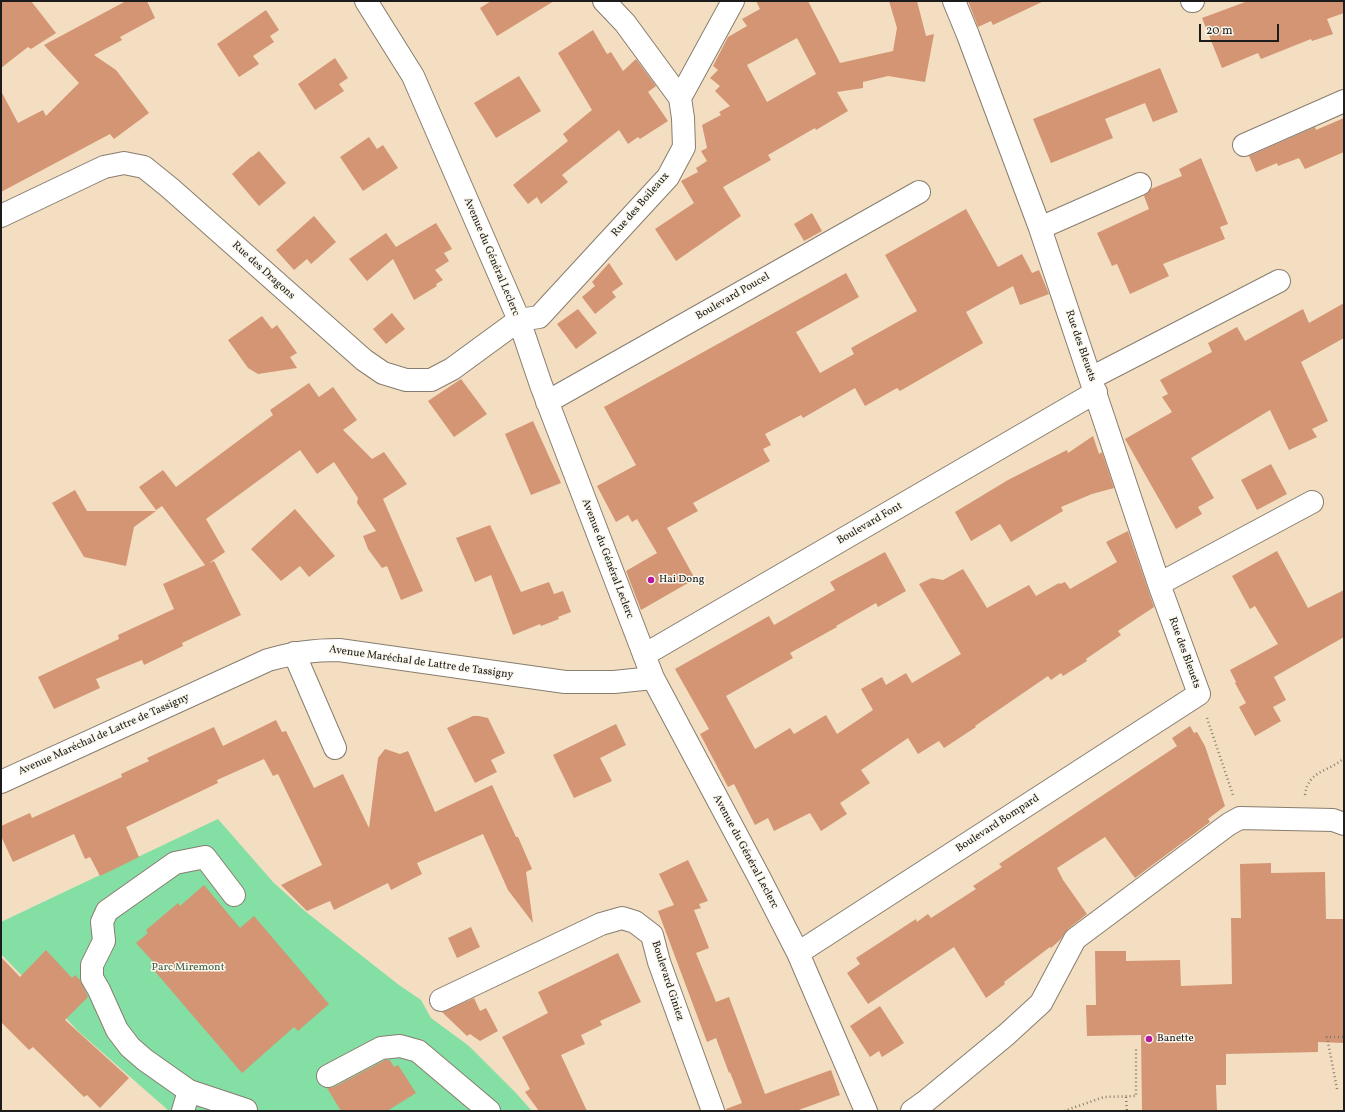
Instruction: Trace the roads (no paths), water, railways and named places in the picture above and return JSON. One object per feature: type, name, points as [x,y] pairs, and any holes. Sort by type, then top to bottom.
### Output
[{"type":"street","name":"Avenue du Général Leclerc","points":[[366,1],[413,76],[519,320],[547,402],[653,678],[759,877],[798,954],[866,1111]]},
{"type":"street","name":"Rue des Boileaux","points":[[519,320],[539,317],[668,177],[684,147],[683,118],[680,98],[625,23],[604,1]]},
{"type":"street","points":[[680,98],[733,1]]},
{"type":"street","name":"Rue des Bleuets","points":[[954,1],[1040,228],[1159,584],[1199,694]]},
{"type":"street","points":[[1244,145],[1344,101]]},
{"type":"street","name":"Rue des Dragons","points":[[1,216],[104,167],[124,163],[144,167],[170,188],[364,360],[383,373],[406,380],[431,380],[452,369],[519,320]]},
{"type":"street","points":[[1040,228],[1140,184]]},
{"type":"street","name":"Boulevard Poucel","points":[[547,402],[919,192]]},
{"type":"street","name":"Boulevard Font","points":[[644,655],[1093,385],[1279,281]]},
{"type":"street","points":[[1159,584],[1312,502]]},
{"type":"street","name":"Avenue Maréchal de Lattre de Tassigny","points":[[1,782],[268,660],[294,653],[316,650],[339,650],[565,682],[614,682],[653,678]]},
{"type":"street","points":[[294,653],[335,748]]},
{"type":"street","name":"Boulevard Bompard","points":[[798,954],[1199,694]]},
{"type":"street","points":[[912,1111],[1006,1035],[1041,1003],[1075,939],[1229,824],[1240,818],[1333,820],[1344,824]]},
{"type":"street","points":[[234,895],[205,857],[175,863],[107,911],[102,922],[104,941],[92,964],[92,978],[117,1030],[130,1047],[145,1060],[189,1091],[246,1110]]},
{"type":"street","name":"Boulevard Giniez","points":[[441,1000],[601,924],[622,918],[636,922],[652,935],[659,962],[713,1111]]},
{"type":"street","points":[[328,1076],[381,1048],[400,1046],[418,1051],[489,1111]]},
{"type":"street","points":[[183,1111],[189,1091]]},
{"type":"place","name":"Hai Dong","points":[[651,580]]},
{"type":"place","name":"Banette","points":[[1149,1039]]},
{"type":"park label","name":"Parc Miremont","points":[[188,968]]}]
